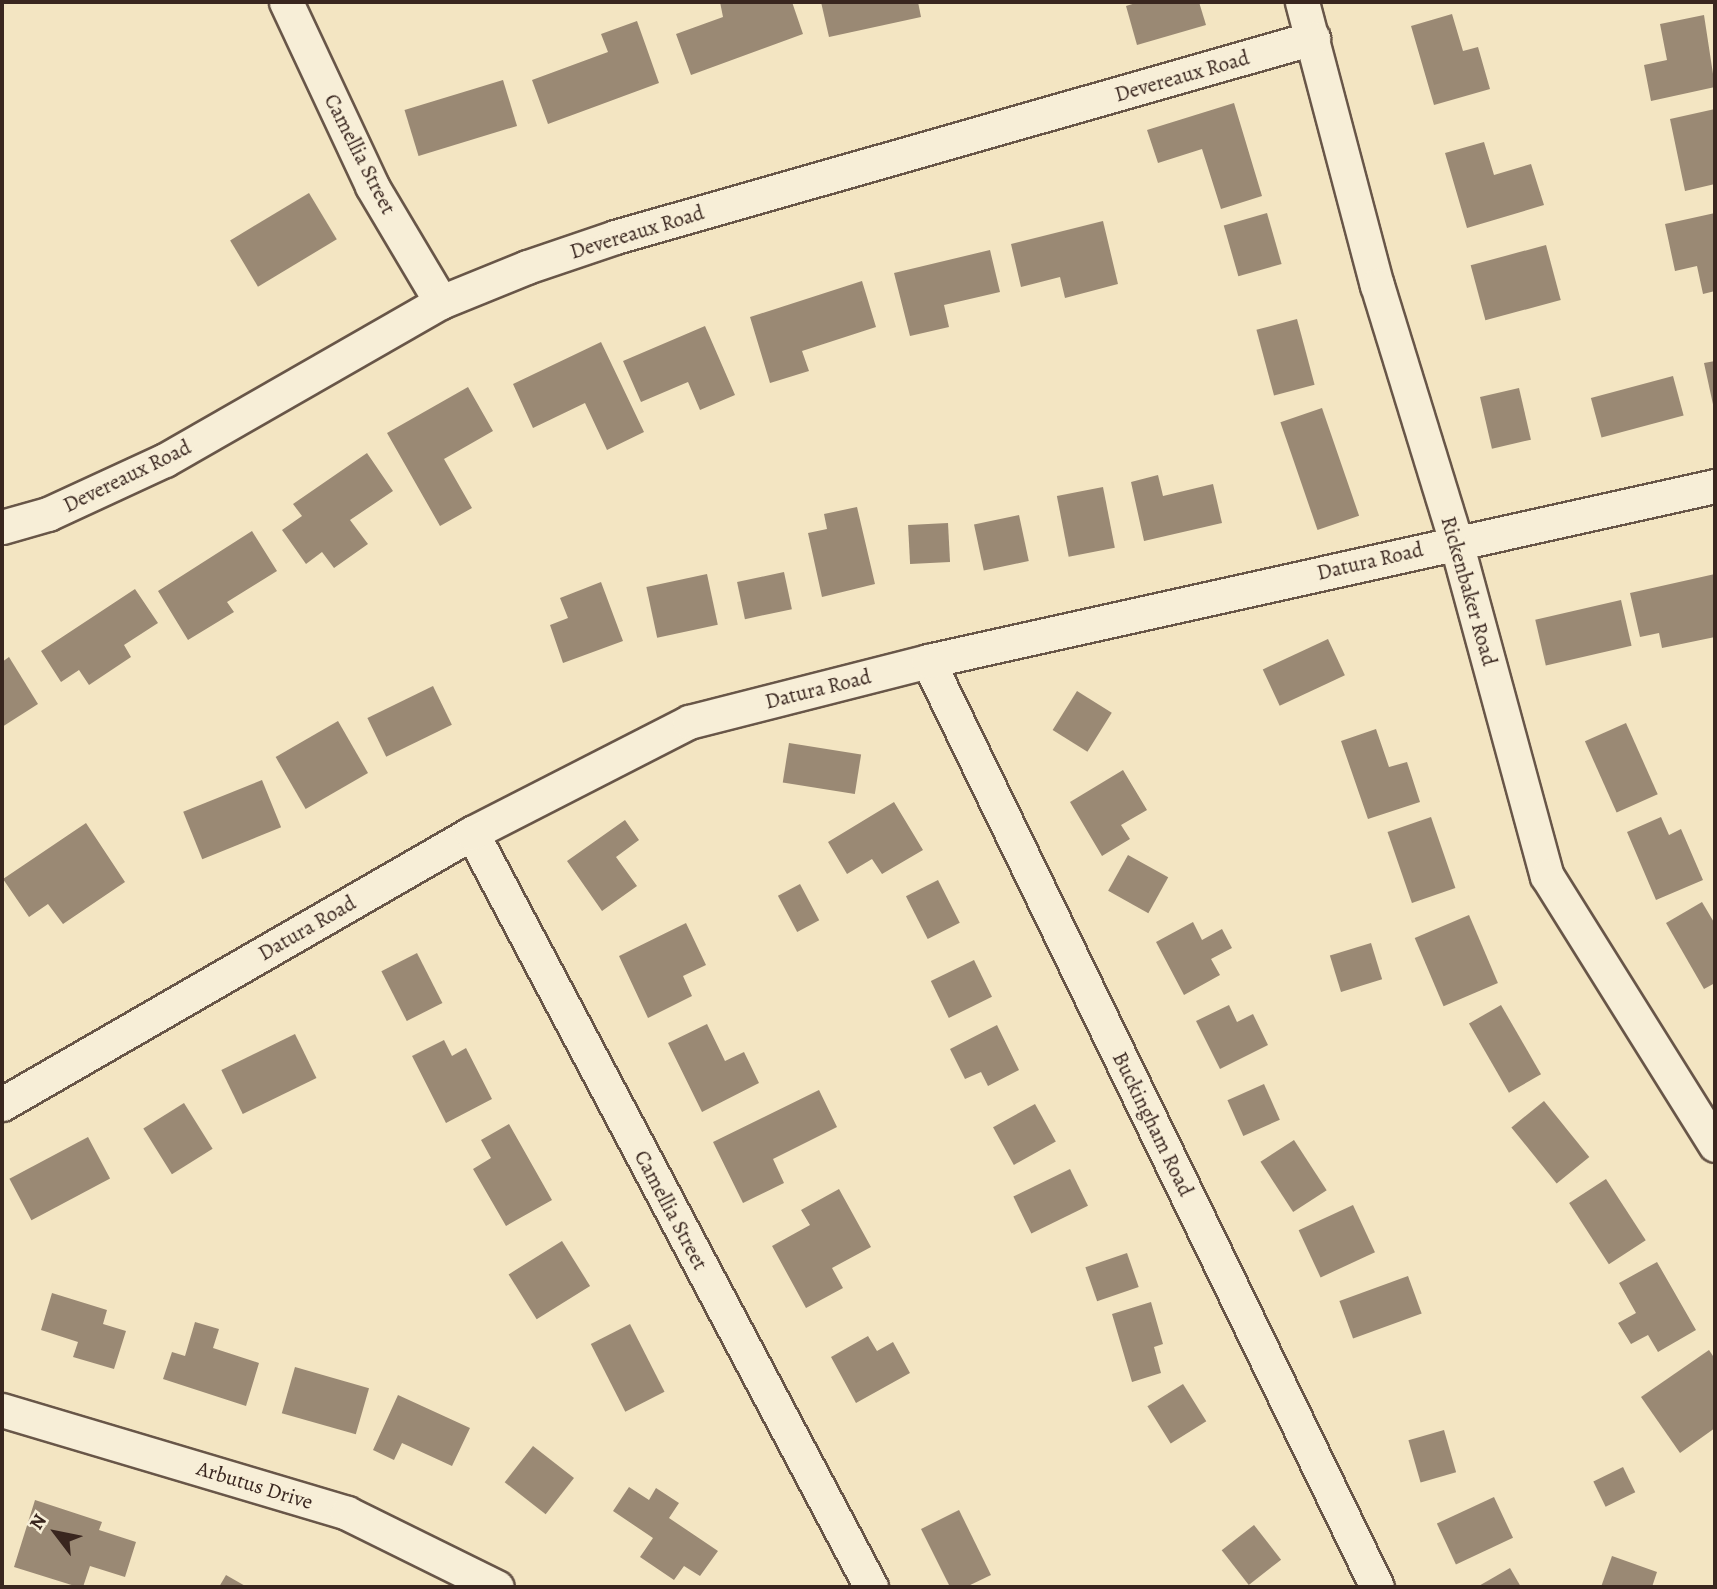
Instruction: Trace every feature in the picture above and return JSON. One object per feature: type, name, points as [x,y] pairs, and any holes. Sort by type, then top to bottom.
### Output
[{"type":"street","name":"Camellia Street","points":[[286,2],[372,186],[441,303]]},
{"type":"street","name":"Rickenbaker Road","points":[[1302,2],[1377,285],[1456,542],[1547,876],[1715,1145]]},
{"type":"street","name":"Devereaux Road","points":[[2,527],[48,514],[165,460],[441,303],[615,237],[1313,38]]},
{"type":"street","name":"Datura Road","points":[[2,1104],[472,833],[689,722],[928,661],[1715,486]]},
{"type":"street","name":"Buckingham Road","points":[[928,661],[1377,1587]]},
{"type":"street","name":"Camellia Street","points":[[472,833],[871,1587]]},
{"type":"street","name":"Arbutus Drive","points":[[2,1410],[347,1513],[497,1587]]},
{"type":"building","points":[[720,2],[792,2],[803,34],[691,75],[676,34],[723,17]]},
{"type":"building","points":[[821,2],[918,2],[921,17],[829,37]]},
{"type":"building","points":[[1139,2],[1199,2],[1206,25],[1137,45],[1126,6]]},
{"type":"building","points":[[1452,14],[1463,51],[1478,47],[1490,89],[1434,105],[1411,26]]},
{"type":"building","points":[[1704,15],[1715,87],[1651,101],[1644,65],[1667,60],[1660,24]]},
{"type":"building","points":[[637,21],[659,83],[548,124],[532,80],[608,52],[601,34]]},
{"type":"building","points":[[503,80],[517,126],[419,156],[405,110]]},
{"type":"building","points":[[1234,103],[1262,196],[1221,209],[1202,149],[1158,163],[1147,130]]},
{"type":"building","points":[[1715,109],[1715,184],[1685,191],[1670,119]]},
{"type":"building","points":[[1484,142],[1494,175],[1531,164],[1544,205],[1467,228],[1445,153]]},
{"type":"building","points":[[309,193],[337,239],[258,287],[230,240]]},
{"type":"building","points":[[1267,213],[1282,264],[1238,276],[1224,225]]},
{"type":"building","points":[[1715,213],[1715,291],[1703,294],[1697,266],[1675,271],[1665,224]]},
{"type":"building","points":[[1103,221],[1118,284],[1065,298],[1060,277],[1021,287],[1011,244]]},
{"type":"building","points":[[1546,245],[1561,300],[1485,320],[1471,265]]},
{"type":"building","points":[[990,250],[1000,292],[944,305],[949,327],[910,336],[894,273]]},
{"type":"building","points":[[862,281],[876,327],[802,351],[809,371],[770,383],[750,317]]},
{"type":"building","points":[[1297,319],[1315,385],[1274,396],[1256,330]]},
{"type":"building","points":[[705,326],[735,395],[700,410],[688,382],[641,402],[623,361]]},
{"type":"building","points":[[601,342],[644,432],[607,450],[585,403],[533,428],[513,384]]},
{"type":"building","points":[[1715,361],[1715,408],[1714,409],[1704,363]]},
{"type":"building","points":[[1673,376],[1684,416],[1602,438],[1591,398]]},
{"type":"building","points":[[468,387],[493,431],[444,459],[472,508],[440,526],[387,433]]},
{"type":"building","points":[[1519,388],[1531,440],[1492,449],[1480,397]]},
{"type":"building","points":[[1322,408],[1359,516],[1318,530],[1280,422]]},
{"type":"building","points":[[367,453],[393,491],[350,520],[368,544],[334,568],[322,552],[306,564],[282,530],[302,516],[293,504]]},
{"type":"building","points":[[1158,475],[1163,496],[1213,484],[1222,523],[1144,541],[1131,482]]},
{"type":"building","points":[[1103,487],[1115,548],[1069,557],[1057,496]]},
{"type":"building","points":[[857,507],[875,584],[822,597],[808,533],[827,529],[824,514]]},
{"type":"building","points":[[1019,515],[1029,561],[984,571],[974,525]]},
{"type":"building","points":[[948,523],[950,562],[910,564],[908,525]]},
{"type":"building","points":[[252,531],[277,571],[227,602],[234,612],[188,640],[158,591]]},
{"type":"building","points":[[784,572],[792,609],[745,619],[737,582]]},
{"type":"building","points":[[707,574],[718,625],[657,638],[646,587]]},
{"type":"building","points":[[1715,574],[1715,637],[1662,648],[1659,633],[1640,637],[1630,593]]},
{"type":"building","points":[[601,582],[623,641],[563,663],[550,625],[568,618],[560,598]]},
{"type":"building","points":[[135,589],[158,623],[124,645],[131,657],[89,685],[79,670],[61,682],[41,651]]},
{"type":"building","points":[[1621,600],[1632,646],[1546,666],[1535,620]]},
{"type":"building","points":[[1328,639],[1345,675],[1280,706],[1263,669]]},
{"type":"building","points":[[9,657],[38,704],[2,727],[2,662]]},
{"type":"building","points":[[433,686],[452,725],[386,757],[367,718]]},
{"type":"building","points":[[1077,691],[1112,713],[1087,752],[1053,730]]},
{"type":"building","points":[[338,721],[368,773],[306,809],[276,757]]},
{"type":"building","points":[[1626,723],[1658,794],[1617,813],[1585,741]]},
{"type":"building","points":[[1376,729],[1389,767],[1407,762],[1420,802],[1368,819],[1341,741]]},
{"type":"building","points":[[789,743],[861,754],[855,794],[783,783]]},
{"type":"building","points":[[1123,770],[1147,810],[1121,825],[1130,839],[1102,856],[1070,802]]},
{"type":"building","points":[[262,780],[281,827],[202,859],[183,812]]},
{"type":"building","points":[[894,802],[923,850],[882,874],[872,859],[847,874],[828,842]]},
{"type":"building","points":[[1431,817],[1455,888],[1412,903],[1388,832]]},
{"type":"building","points":[[1661,817],[1669,835],[1681,829],[1703,880],[1656,900],[1627,832]]},
{"type":"building","points":[[625,820],[639,840],[616,857],[637,886],[602,911],[567,861]]},
{"type":"building","points":[[86,823],[125,882],[63,924],[48,904],[29,917],[3,879]]},
{"type":"building","points":[[1128,855],[1168,877],[1148,913],[1108,891]]},
{"type":"building","points":[[938,880],[960,923],[928,939],[906,896]]},
{"type":"building","points":[[800,884],[819,920],[797,932],[778,896]]},
{"type":"building","points":[[1702,902],[1715,924],[1715,983],[1704,989],[1666,923]]},
{"type":"building","points":[[1469,915],[1498,983],[1444,1006],[1415,938]]},
{"type":"building","points":[[1193,922],[1202,940],[1222,929],[1232,948],[1211,959],[1220,975],[1184,995],[1156,942]]},
{"type":"building","points":[[686,923],[706,965],[683,976],[692,996],[648,1018],[619,956]]},
{"type":"building","points":[[1371,943],[1382,979],[1341,992],[1330,956]]},
{"type":"building","points":[[417,953],[442,1003],[407,1021],[381,971]]},
{"type":"building","points":[[974,960],[992,997],[949,1018],[931,981]]},
{"type":"building","points":[[1229,1005],[1237,1022],[1253,1014],[1268,1045],[1220,1069],[1196,1021]]},
{"type":"building","points":[[1501,1005],[1541,1074],[1509,1093],[1469,1023]]},
{"type":"building","points":[[707,1024],[725,1061],[744,1052],[759,1083],[702,1112],[668,1043]]},
{"type":"building","points":[[997,1025],[1019,1070],[988,1086],[981,1072],[965,1079],[950,1049]]},
{"type":"building","points":[[295,1034],[316,1078],[243,1114],[221,1070]]},
{"type":"building","points":[[444,1040],[452,1056],[466,1048],[492,1099],[446,1123],[412,1056]]},
{"type":"building","points":[[1264,1084],[1280,1120],[1243,1136],[1227,1100]]},
{"type":"building","points":[[819,1090],[837,1127],[773,1159],[784,1183],[743,1203],[713,1142]]},
{"type":"building","points":[[1544,1101],[1589,1157],[1557,1183],[1511,1127]]},
{"type":"building","points":[[184,1103],[213,1149],[172,1174],[143,1128]]},
{"type":"building","points":[[1035,1104],[1056,1142],[1014,1165],[993,1127]]},
{"type":"building","points":[[509,1124],[552,1200],[506,1226],[473,1169],[491,1158],[481,1140]]},
{"type":"building","points":[[88,1137],[110,1178],[31,1220],[9,1179]]},
{"type":"building","points":[[1294,1140],[1327,1190],[1293,1212],[1260,1162]]},
{"type":"building","points":[[1070,1169],[1088,1206],[1031,1233],[1013,1197]]},
{"type":"building","points":[[1606,1179],[1646,1240],[1609,1264],[1569,1203]]},
{"type":"building","points":[[839,1189],[871,1247],[832,1268],[843,1288],[806,1308],[772,1246],[810,1225],[801,1210]]},
{"type":"building","points":[[1353,1205],[1375,1252],[1321,1277],[1299,1230]]},
{"type":"building","points":[[562,1241],[590,1286],[537,1319],[509,1274]]},
{"type":"building","points":[[1127,1253],[1139,1287],[1097,1301],[1085,1267]]},
{"type":"building","points":[[1657,1262],[1696,1330],[1658,1352],[1648,1335],[1631,1344],[1618,1323],[1636,1313],[1619,1283]]},
{"type":"building","points":[[1408,1276],[1422,1314],[1353,1339],[1339,1301]]},
{"type":"building","points":[[52,1293],[107,1310],[103,1324],[126,1331],[114,1369],[73,1357],[78,1342],[41,1330]]},
{"type":"building","points":[[1151,1302],[1163,1344],[1154,1347],[1161,1373],[1132,1382],[1112,1314]]},
{"type":"building","points":[[195,1322],[219,1329],[213,1348],[259,1363],[246,1406],[163,1379],[172,1352],[185,1356]]},
{"type":"building","points":[[630,1324],[665,1392],[625,1412],[591,1344]]},
{"type":"building","points":[[868,1336],[877,1351],[893,1342],[910,1373],[856,1403],[831,1357]]},
{"type":"building","points":[[1709,1350],[1715,1359],[1715,1428],[1680,1453],[1641,1397]]},
{"type":"building","points":[[295,1367],[369,1388],[356,1434],[282,1413]]},
{"type":"building","points":[[1183,1384],[1206,1421],[1171,1444],[1147,1406]]},
{"type":"building","points":[[398,1395],[470,1428],[452,1466],[402,1443],[394,1460],[373,1450]]},
{"type":"building","points":[[1444,1430],[1456,1472],[1421,1482],[1408,1440]]},
{"type":"building","points":[[533,1446],[574,1478],[546,1514],[505,1482]]},
{"type":"building","points":[[1623,1467],[1635,1492],[1606,1507],[1593,1481]]},
{"type":"building","points":[[629,1487],[649,1500],[656,1488],[679,1503],[669,1518],[718,1551],[700,1576],[684,1566],[674,1580],[640,1557],[653,1538],[613,1511]]},
{"type":"building","points":[[1494,1497],[1513,1538],[1456,1564],[1437,1524]]},
{"type":"building","points":[[35,1500],[102,1522],[99,1530],[136,1542],[125,1577],[90,1566],[83,1587],[78,1587],[14,1567]]},
{"type":"building","points":[[959,1510],[991,1575],[966,1587],[950,1587],[921,1529]]},
{"type":"building","points":[[1254,1525],[1281,1560],[1249,1585],[1222,1550]]},
{"type":"building","points":[[1612,1556],[1657,1572],[1652,1587],[1601,1587]]},
{"type":"building","points":[[1510,1568],[1521,1587],[1477,1587]]},
{"type":"building","points":[[226,1575],[247,1587],[219,1587]]}]
